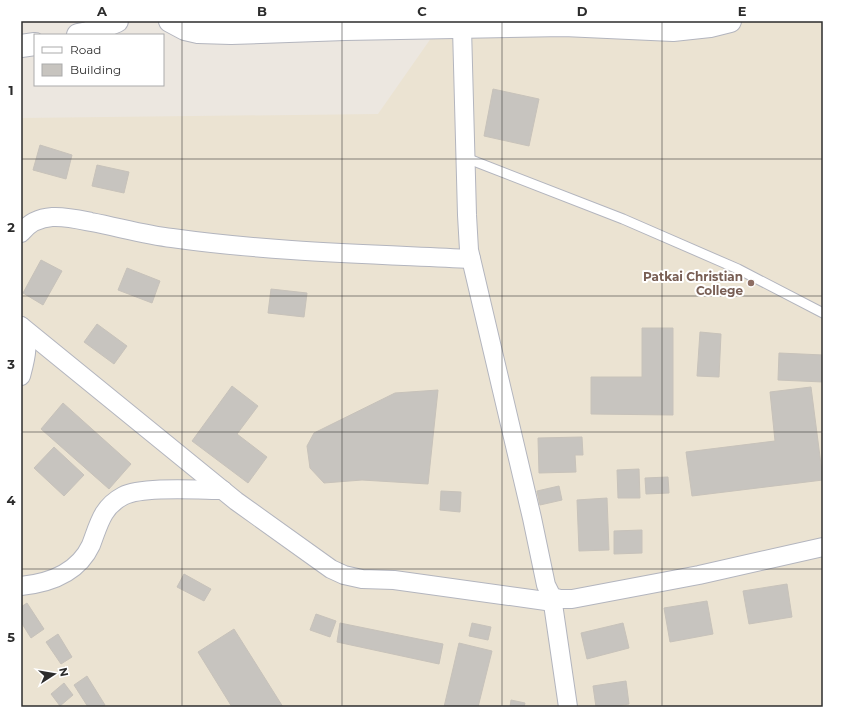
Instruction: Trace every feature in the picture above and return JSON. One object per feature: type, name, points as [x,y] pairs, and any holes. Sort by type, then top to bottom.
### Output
[{"type":"street","points":[[83,34],[117,21]]},
{"type":"street","points":[[170,21],[185,29],[198,32],[231,33],[345,29],[564,25],[673,30],[710,26],[730,21]]},
{"type":"street","points":[[462,28],[467,216],[471,259],[532,518],[546,585],[552,599],[568,707]]},
{"type":"street","points":[[21,46],[34,44]]},
{"type":"street","points":[[21,233],[34,222],[45,217],[56,217],[85,221],[170,238],[275,249],[471,259]]},
{"type":"street","points":[[21,326],[236,501],[325,565],[344,575],[362,579],[394,580],[560,600],[699,575],[823,547]]},
{"type":"street","points":[[21,326],[26,336],[27,347],[21,376]]},
{"type":"street","points":[[21,586],[53,580],[71,570],[82,559],[90,546],[99,521],[105,510],[125,495],[155,490],[224,490]]},
{"type":"lane","points":[[466,158],[623,219],[738,269],[823,313]]},
{"type":"shaded area","name":"Patkai Christian College","points":[[443,21],[823,21],[823,707],[21,707],[21,118],[378,114]]},
{"type":"building","points":[[493,89],[539,99],[529,146],[484,136]]},
{"type":"building","points":[[40,145],[72,155],[66,179],[33,170]]},
{"type":"building","points":[[97,165],[129,172],[124,193],[92,186]]},
{"type":"building","points":[[41,260],[62,271],[43,305],[23,293]]},
{"type":"building","points":[[127,268],[160,281],[152,303],[118,290]]},
{"type":"building","points":[[271,289],[307,293],[304,317],[268,313]]},
{"type":"building","points":[[97,324],[127,346],[114,364],[84,342]]},
{"type":"building","points":[[642,328],[673,328],[673,415],[591,414],[591,377],[642,377]]},
{"type":"building","points":[[700,332],[721,334],[719,377],[697,376]]},
{"type":"building","points":[[779,353],[823,355],[823,382],[778,380]]},
{"type":"building","points":[[232,386],[258,406],[237,434],[267,457],[248,483],[192,441]]},
{"type":"building","points":[[811,387],[823,480],[692,496],[686,452],[775,441],[770,392]]},
{"type":"building","points":[[438,390],[428,484],[362,480],[324,483],[310,468],[307,446],[314,433],[395,393]]},
{"type":"building","points":[[63,403],[131,464],[109,489],[41,429]]},
{"type":"building","points":[[582,437],[583,455],[575,455],[576,472],[539,473],[538,438]]},
{"type":"building","points":[[54,447],[84,475],[64,496],[34,468]]},
{"type":"building","points":[[639,469],[640,498],[618,498],[617,470]]},
{"type":"building","points":[[668,477],[669,493],[646,494],[645,478]]},
{"type":"building","points":[[559,486],[562,500],[540,505],[537,491]]},
{"type":"building","points":[[441,491],[461,492],[460,512],[440,510]]},
{"type":"building","points":[[607,498],[609,550],[579,551],[577,500]]},
{"type":"building","points":[[642,530],[642,553],[614,554],[614,531]]},
{"type":"building","points":[[184,574],[211,589],[204,601],[177,587]]},
{"type":"building","points":[[787,584],[792,617],[749,624],[743,591]]},
{"type":"building","points":[[707,601],[713,634],[670,642],[664,608]]},
{"type":"building","points":[[27,603],[44,629],[31,638],[21,622],[21,607]]},
{"type":"building","points":[[316,614],[336,621],[330,637],[310,630]]},
{"type":"building","points":[[340,623],[443,644],[439,664],[337,642]]},
{"type":"building","points":[[472,623],[491,627],[488,640],[469,636]]},
{"type":"building","points":[[623,623],[629,648],[587,659],[581,633]]},
{"type":"building","points":[[234,629],[283,707],[232,707],[198,652]]},
{"type":"building","points":[[58,634],[72,657],[61,664],[46,642]]},
{"type":"building","points":[[459,643],[492,651],[478,707],[444,707]]},
{"type":"building","points":[[87,676],[105,705],[102,707],[88,707],[74,685]]},
{"type":"building","points":[[626,681],[629,704],[611,707],[596,707],[593,686]]},
{"type":"building","points":[[64,683],[73,695],[60,706],[51,694]]},
{"type":"building","points":[[511,700],[525,703],[524,707],[510,707]]},
{"type":"place","name":"Patkai Christian College","points":[[751,283]]}]
